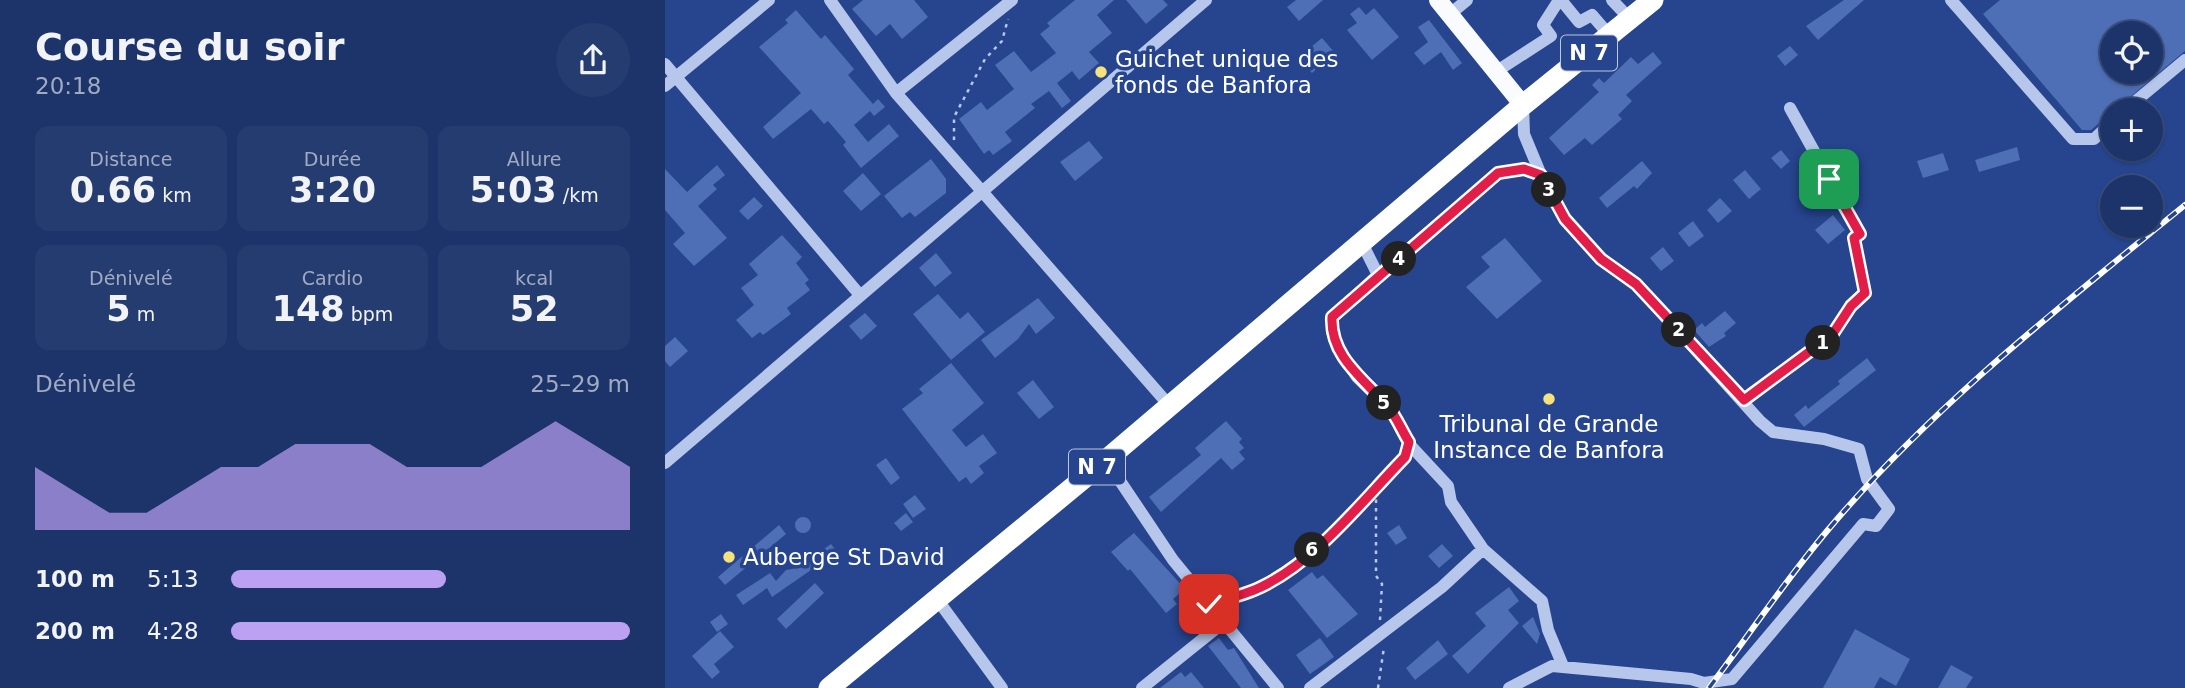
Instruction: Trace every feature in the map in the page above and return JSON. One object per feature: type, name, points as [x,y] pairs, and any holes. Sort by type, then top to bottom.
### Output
[{"type":"highway","name":"N 7","points":[[829,688],[1106,460],[1361,241],[1653,0]]},
{"type":"main road","points":[[1444,7],[1524,105]]},
{"type":"street","points":[[665,86],[769,0]]},
{"type":"street","points":[[830,0],[896,93],[1168,404]]},
{"type":"street","points":[[896,93],[1012,0]]},
{"type":"street","points":[[1444,7],[1467,0]]},
{"type":"street","points":[[1497,71],[1551,36],[1543,25],[1560,0],[1579,22],[1592,15],[1610,36]]},
{"type":"street","points":[[1612,0],[1630,19]]},
{"type":"street","points":[[1951,0],[2073,139],[2094,139],[2100,133]]},
{"type":"street","points":[[665,463],[859,294],[1067,122],[1197,2]]},
{"type":"street","points":[[2139,98],[2185,60]]},
{"type":"street","points":[[665,64],[859,294]]},
{"type":"street","points":[[1509,688],[1552,666],[1691,679],[1704,683],[1732,679],[1863,524],[1876,526],[1889,509],[1867,479],[1859,449],[1823,439],[1773,432],[1636,284],[1601,259],[1565,219],[1541,175],[1524,134],[1524,105]]},
{"type":"street","points":[[1744,400],[1832,335],[1851,306],[1865,293],[1854,238],[1860,234],[1790,108]]},
{"type":"street","points":[[1541,175],[1524,169],[1498,173],[1332,317],[1332,332],[1350,367],[1390,410],[1409,442],[1448,486],[1451,502],[1483,549],[1542,601],[1548,630],[1563,666]]},
{"type":"street","points":[[1361,241],[1378,275]]},
{"type":"street","points":[[1106,460],[1173,560],[1277,688]]},
{"type":"street","points":[[1310,688],[1379,632],[1441,587],[1483,549]]},
{"type":"street","points":[[937,598],[1002,688]]},
{"type":"street","points":[[1142,688],[1224,622]]},
{"type":"path","points":[[951,154],[955,135],[954,117],[985,59],[1002,41],[1012,0]]},
{"type":"path","points":[[1209,604],[1261,587],[1334,532],[1405,457],[1409,442]]},
{"type":"path","points":[[1376,486],[1375,576],[1383,584],[1379,632],[1385,650],[1378,688]]},
{"type":"building","points":[[863,0],[914,0],[928,17],[902,39],[890,24],[876,36],[852,9]]},
{"type":"building","points":[[1075,0],[1114,0],[1097,15],[1112,33],[1089,52],[1099,63],[1079,80],[1072,71],[1057,83],[1071,101],[1062,108],[1049,91],[1031,104],[1035,108],[1005,132],[1012,141],[993,155],[989,150],[984,154],[959,119],[981,102],[987,110],[1014,89],[995,65],[1014,51],[1031,72],[1056,53],[1040,34],[1050,26],[1047,23]]},
{"type":"building","points":[[1126,0],[1163,0],[1168,5],[1146,24]]},
{"type":"building","points":[[1296,0],[1323,0],[1299,21],[1287,7]]},
{"type":"building","points":[[1844,0],[1864,0],[1818,40],[1806,26]]},
{"type":"building","points":[[2000,0],[2185,0],[2185,51],[2163,69],[2163,21],[2100,21],[2100,84],[2146,84],[2129,98],[2100,98],[2100,122],[2091,130],[2082,130],[1983,14]]},
{"type":"building","points":[[1359,7],[1366,15],[1374,8],[1399,37],[1372,60],[1347,30],[1357,23],[1350,14]]},
{"type":"building","points":[[796,10],[821,39],[825,35],[854,69],[848,75],[873,104],[878,99],[885,107],[874,116],[870,111],[854,125],[868,142],[889,124],[899,136],[861,168],[843,145],[846,142],[828,121],[824,124],[811,109],[773,139],[763,127],[801,93],[759,47],[788,23],[785,20]]},
{"type":"building","points":[[1429,20],[1462,63],[1453,70],[1441,52],[1424,65],[1414,53],[1428,42],[1418,27]]},
{"type":"building","points":[[1322,38],[1335,53],[1312,73],[1299,57]]},
{"type":"building","points":[[1790,46],[1798,55],[1785,66],[1777,56]]},
{"type":"building","points":[[1653,52],[1662,63],[1626,95],[1632,101],[1618,115],[1622,119],[1592,145],[1585,138],[1564,155],[1549,138],[1599,92],[1592,85],[1599,78],[1604,83],[1631,57],[1638,64]]},
{"type":"building","points":[[1089,141],[1103,158],[1075,181],[1060,162]]},
{"type":"building","points":[[2017,147],[2020,160],[1979,172],[1975,160]]},
{"type":"building","points":[[1781,150],[1790,161],[1781,169],[1771,158]]},
{"type":"building","points":[[1943,153],[1949,170],[1923,178],[1917,161]]},
{"type":"building","points":[[931,159],[946,179],[946,193],[915,217],[910,212],[902,218],[884,196]]},
{"type":"building","points":[[1642,161],[1652,173],[1637,189],[1634,186],[1607,208],[1599,198]]},
{"type":"building","points":[[717,165],[725,175],[713,185],[717,189],[698,206],[727,238],[694,266],[673,244],[685,233],[665,210],[665,169],[687,192]]},
{"type":"building","points":[[1745,170],[1761,189],[1749,199],[1733,180]]},
{"type":"building","points":[[863,173],[881,194],[861,211],[843,191]]},
{"type":"building","points":[[754,197],[763,206],[748,220],[739,211]]},
{"type":"building","points":[[1720,198],[1732,211],[1718,223],[1707,210]]},
{"type":"building","points":[[1833,215],[1845,230],[1828,244],[1815,230]]},
{"type":"building","points":[[1693,221],[1704,236],[1689,247],[1678,233]]},
{"type":"building","points":[[782,235],[802,257],[796,263],[809,280],[805,283],[810,290],[787,308],[791,314],[763,335],[760,332],[752,338],[736,320],[754,305],[741,288],[758,275],[749,264]]},
{"type":"building","points":[[1505,238],[1542,281],[1497,319],[1466,287],[1490,267],[1481,257]]},
{"type":"building","points":[[1663,247],[1674,261],[1661,271],[1650,258]]},
{"type":"building","points":[[936,253],[952,273],[935,287],[919,268]]},
{"type":"building","points":[[938,294],[960,319],[968,312],[985,332],[951,360],[913,314]]},
{"type":"building","points":[[1038,298],[1055,318],[1036,334],[1029,324],[1018,339],[995,358],[981,340]]},
{"type":"building","points":[[1725,311],[1736,323],[1724,333],[1726,336],[1709,347],[1694,330],[1702,323],[1705,327]]},
{"type":"building","points":[[865,313],[877,326],[861,340],[849,326]]},
{"type":"building","points":[[675,337],[688,351],[670,367],[665,361],[665,346]]},
{"type":"building","points":[[1867,358],[1876,370],[1804,427],[1794,415],[1806,405],[1808,409]]},
{"type":"building","points":[[951,363],[984,403],[952,430],[966,447],[983,434],[997,453],[979,466],[984,473],[971,484],[966,477],[959,482],[902,409],[923,393],[919,389]]},
{"type":"building","points":[[1033,380],[1054,407],[1039,419],[1017,393]]},
{"type":"building","points":[[1226,421],[1242,439],[1239,442],[1244,448],[1239,452],[1245,459],[1232,470],[1221,458],[1161,512],[1149,497],[1201,455],[1195,448]]},
{"type":"building","points":[[886,458],[900,478],[891,485],[876,465]]},
{"type":"building","points":[[915,495],[926,509],[913,518],[903,504]]},
{"type":"building","points":[[906,513],[913,522],[901,531],[894,523]]},
{"type":"building","points":[[803,517],[809,519],[809,531],[803,533],[797,531],[795,525],[797,519]]},
{"type":"building","points":[[779,525],[786,534],[725,585],[718,577]]},
{"type":"building","points":[[1399,525],[1407,538],[1396,545],[1387,533]]},
{"type":"building","points":[[1134,533],[1185,589],[1173,599],[1177,604],[1166,613],[1130,569],[1128,571],[1111,552]]},
{"type":"building","points":[[831,544],[837,552],[772,597],[767,588],[743,605],[736,595],[770,573],[776,581],[786,570],[797,568]]},
{"type":"building","points":[[1442,544],[1453,556],[1439,568],[1428,556]]},
{"type":"building","points":[[1312,572],[1317,579],[1323,575],[1358,614],[1327,638],[1288,590]]},
{"type":"building","points":[[815,583],[824,593],[786,629],[777,619]]},
{"type":"building","points":[[1509,587],[1519,601],[1508,610],[1519,623],[1468,674],[1452,656],[1486,626],[1475,613]]},
{"type":"building","points":[[721,614],[728,624],[717,632],[710,622]]},
{"type":"building","points":[[1533,617],[1540,634],[1537,644],[1522,626]]},
{"type":"building","points":[[1855,629],[1910,659],[1896,686],[1880,677],[1874,688],[1823,688]]},
{"type":"building","points":[[720,631],[734,647],[714,664],[720,672],[712,679],[692,656]]},
{"type":"building","points":[[1219,638],[1228,650],[1234,648],[1259,688],[1241,688],[1208,646]]},
{"type":"building","points":[[1320,638],[1334,657],[1310,674],[1296,655]]},
{"type":"building","points":[[1438,640],[1448,654],[1415,680],[1406,668]]},
{"type":"building","points":[[1951,665],[1973,677],[1966,688],[1938,688]]},
{"type":"building","points":[[1181,672],[1185,677],[1191,672],[1204,688],[1160,688]]},
{"type":"railway","points":[[1709,688],[1811,550],[1909,442],[1998,359],[2185,205]]},
{"type":"place","name":"Guichet unique des fonds de Banfora","points":[[1101,72]]},
{"type":"place","name":"Tribunal de Grande Instance de Banfora","points":[[1549,399]]},
{"type":"place","name":"Auberge St David","points":[[729,557]]},
{"type":"route","points":[[1209,604],[1261,587],[1306,555],[1334,532],[1405,457],[1409,442],[1390,410],[1357,377],[1337,346],[1332,332],[1332,317],[1498,173],[1524,169],[1541,175],[1565,219],[1601,259],[1636,284],[1744,400],[1783,374],[1832,335],[1851,306],[1865,293],[1854,238],[1860,234],[1829,179]]}]
